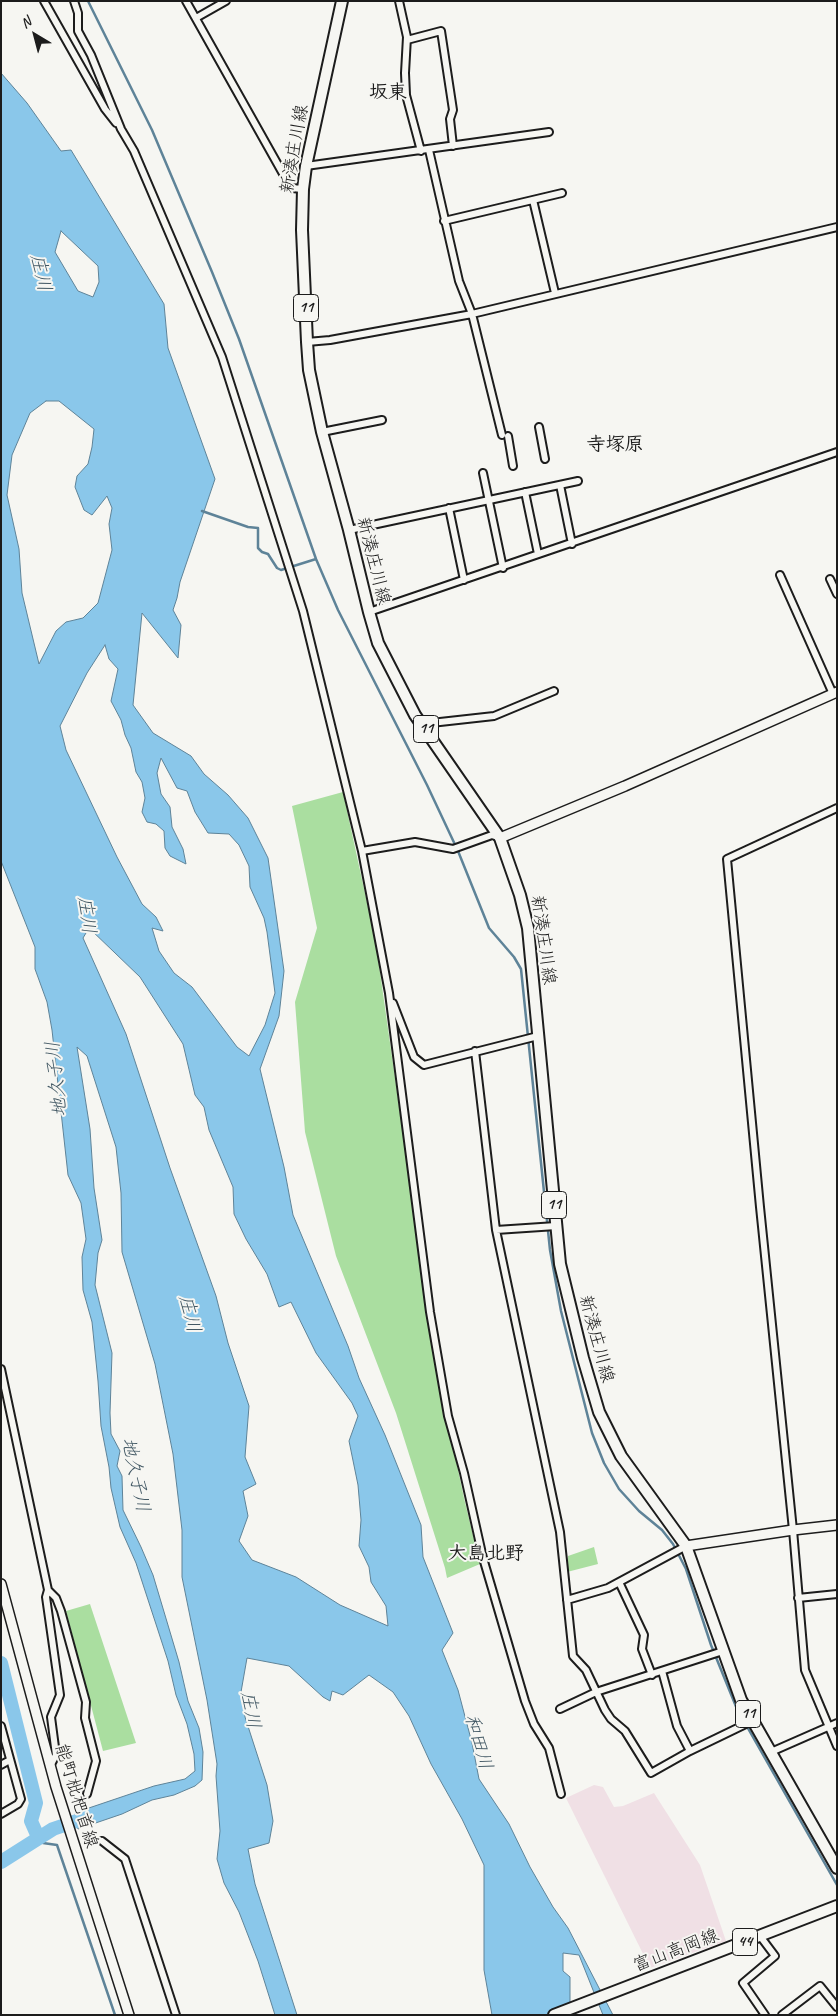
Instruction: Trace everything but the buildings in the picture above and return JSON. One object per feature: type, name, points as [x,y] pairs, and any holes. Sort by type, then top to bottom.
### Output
[{"type":"main road","name":"新湊庄川線","points":[[342,1],[306,166],[302,190],[302,230],[310,370],[322,432],[369,612],[378,643],[415,715],[500,838],[512,867],[528,928],[560,1264],[598,1412],[620,1456],[686,1546],[740,1700],[837,1868]]},
{"type":"main road","name":"富山高岡線","points":[[554,2015],[837,1906]]},
{"type":"street","points":[[44,1],[105,109],[121,129],[134,151],[222,357],[303,610],[362,850],[389,993],[430,1312],[448,1416],[464,1473],[483,1558],[525,1701],[534,1724],[549,1748],[561,1794]]},
{"type":"street","points":[[74,1],[78,13],[78,31],[91,56],[121,129]]},
{"type":"street","points":[[186,1],[291,188],[302,190]]},
{"type":"street","points":[[196,18],[226,1]]},
{"type":"street","points":[[399,1],[407,40],[406,94],[421,151]]},
{"type":"street","points":[[407,40],[441,31],[452,110],[450,119],[453,146]]},
{"type":"street","points":[[306,166],[549,132]]},
{"type":"street","points":[[429,150],[459,281],[472,314],[513,466]]},
{"type":"street","points":[[444,221],[562,193]]},
{"type":"street","points":[[533,200],[555,293]]},
{"type":"street","points":[[307,342],[340,338],[472,314],[837,227]]},
{"type":"street","points":[[322,432],[382,420]]},
{"type":"street","points":[[539,427],[545,459]]},
{"type":"street","points":[[369,612],[503,568],[538,554],[572,544],[837,452]]},
{"type":"street","points":[[483,473],[503,568]]},
{"type":"street","points":[[349,530],[578,481]]},
{"type":"street","points":[[560,485],[572,544]]},
{"type":"street","points":[[526,492],[538,554]]},
{"type":"street","points":[[449,508],[464,580]]},
{"type":"street","points":[[362,850],[415,842],[456,848],[492,835],[500,838],[625,786],[835,693],[780,575]]},
{"type":"street","points":[[830,579],[837,594]]},
{"type":"street","points":[[422,724],[494,716],[554,691]]},
{"type":"street","points":[[837,808],[727,859],[805,1670],[837,1746]]},
{"type":"street","points":[[389,993],[414,1057],[424,1065],[538,1036]]},
{"type":"street","points":[[475,1051],[496,1230],[560,1532],[573,1656],[586,1670],[605,1710],[611,1719],[625,1731],[651,1773],[690,1751],[752,1721]]},
{"type":"street","points":[[496,1230],[556,1226]]},
{"type":"street","points":[[1,1369],[48,1590],[46,1597],[60,1695],[51,1717],[56,1755],[50,1766]]},
{"type":"street","points":[[567,1600],[608,1588],[686,1546],[837,1525]]},
{"type":"street","points":[[620,1582],[644,1635],[642,1649],[652,1674]]},
{"type":"street","name":"能町枇杷首線","points":[[1,1584],[59,1798],[129,2015]]},
{"type":"street","points":[[48,1590],[56,1598],[61,1611],[86,1702],[85,1718],[96,1761],[87,1794]]},
{"type":"street","points":[[798,1598],[837,1594]]},
{"type":"street","points":[[560,1709],[596,1692],[723,1651]]},
{"type":"street","points":[[662,1671],[677,1726],[690,1751]]},
{"type":"street","points":[[771,1752],[837,1723]]},
{"type":"street","points":[[1,1726],[21,1799],[18,1804],[1,1814]]},
{"type":"street","points":[[1,1765],[10,1760]]},
{"type":"street","points":[[102,1841],[125,1859],[176,2015]]},
{"type":"street","points":[[760,1936],[775,1956],[743,1983],[765,2015]]},
{"type":"street","points":[[782,2015],[820,1986],[837,2008]]},
{"type":"shaded area","points":[[594,1785],[603,1787],[614,1807],[623,1806],[654,1793],[700,1865],[726,1941],[650,1968],[566,1798]]},
{"type":"green space","points":[[343,792],[376,944],[435,1360],[480,1564],[447,1578],[396,1413],[336,1256],[305,1132],[295,1002],[317,928],[292,806]]},
{"type":"green space","points":[[594,1547],[598,1564],[567,1572],[568,1556]]},
{"type":"green space","points":[[90,1604],[136,1743],[103,1751],[66,1611]]},
{"type":"water","name":"庄川","points":[[1,73],[27,103],[61,151],[71,150],[164,304],[168,348],[215,479],[180,582],[173,610],[181,625],[178,658],[142,613],[133,705],[153,733],[191,756],[204,774],[228,795],[248,818],[268,858],[284,971],[279,1016],[260,1069],[284,1167],[293,1215],[421,1525],[423,1557],[453,1633],[442,1650],[458,1690],[479,1779],[509,1824],[530,1867],[553,1907],[568,1928],[613,2015],[603,2015],[579,1955],[563,1953],[563,1971],[570,1977],[570,2003],[565,2015],[492,2015],[484,1970],[484,1865],[462,1819],[431,1764],[409,1716],[393,1692],[369,1675],[343,1695],[332,1691],[330,1701],[323,1697],[289,1666],[247,1658],[241,1692],[245,1717],[267,1785],[273,1821],[269,1843],[248,1849],[255,1884],[297,2015],[275,2015],[258,1961],[239,1912],[224,1883],[217,1859],[220,1831],[216,1776],[217,1764],[207,1700],[182,1577],[182,1530],[173,1454],[155,1364],[122,1252],[121,1193],[116,1147],[87,1056],[77,1047],[90,1129],[94,1188],[102,1240],[98,1253],[95,1285],[112,1353],[111,1434],[120,1451],[117,1466],[122,1476],[123,1510],[153,1575],[179,1662],[188,1701],[199,1728],[203,1752],[202,1780],[195,1786],[174,1795],[152,1800],[122,1814],[78,1829],[74,1810],[77,1812],[154,1786],[185,1779],[195,1771],[194,1754],[168,1661],[136,1563],[120,1527],[111,1488],[101,1426],[92,1322],[83,1290],[82,1257],[86,1239],[81,1203],[68,1175],[52,1030],[47,1002],[35,969],[35,947],[1,861]],"holes":[[[61,231],[98,266],[99,282],[93,297],[78,291],[55,252]],[[46,401],[59,401],[94,429],[88,464],[77,476],[75,487],[84,510],[92,515],[107,496],[112,508],[109,524],[112,550],[98,603],[83,618],[66,622],[56,631],[39,664],[22,593],[19,549],[7,495],[12,455],[30,413]],[[105,645],[109,659],[118,669],[111,701],[121,720],[131,748],[136,772],[142,782],[145,798],[142,812],[147,822],[156,824],[164,831],[165,848],[170,856],[186,864],[183,849],[172,827],[170,807],[161,794],[157,773],[161,758],[177,788],[187,791],[195,812],[208,833],[229,834],[239,845],[249,866],[250,887],[264,918],[267,932],[275,993],[265,1025],[249,1056],[237,1047],[192,987],[174,973],[159,951],[152,928],[163,931],[156,917],[142,904],[117,857],[66,750],[60,726],[87,673]],[[89,928],[140,977],[183,1044],[195,1095],[204,1107],[209,1130],[233,1187],[234,1214],[246,1239],[267,1274],[279,1307],[291,1302],[316,1353],[352,1403],[358,1416],[349,1441],[358,1485],[361,1520],[359,1546],[369,1567],[371,1582],[386,1606],[388,1626],[340,1605],[296,1577],[252,1560],[239,1541],[248,1516],[243,1491],[256,1484],[245,1457],[249,1406],[228,1343],[216,1296],[170,1168],[126,1034],[83,938]]]},
{"type":"waterway","points":[[88,1],[152,130],[212,272],[239,339],[316,559],[338,610],[427,785],[458,851],[489,928],[514,957],[521,969],[550,1250],[561,1311],[592,1433],[604,1463],[619,1489],[639,1511],[662,1530],[673,1544],[686,1569],[711,1645],[737,1709],[837,1885]]},
{"type":"waterway","points":[[202,511],[248,527],[258,528],[258,548],[268,554],[277,568],[281,570],[316,559]]},
{"type":"waterway","name":"地久子川","points":[[1,1663],[36,1803],[31,1821],[38,1837]]},
{"type":"waterway","name":"地久子川","points":[[1,1862],[53,1829],[94,1815]]},
{"type":"waterway","points":[[38,1837],[43,1843],[57,1845],[115,2015]]},
{"type":"district","name":"坂東","points":[[388,93]]},
{"type":"district","name":"寺塚原","points":[[615,445]]},
{"type":"district","name":"大島北野","points":[[486,1554]]},
{"type":"water label","name":"和田川","points":[[478,1742]]}]
